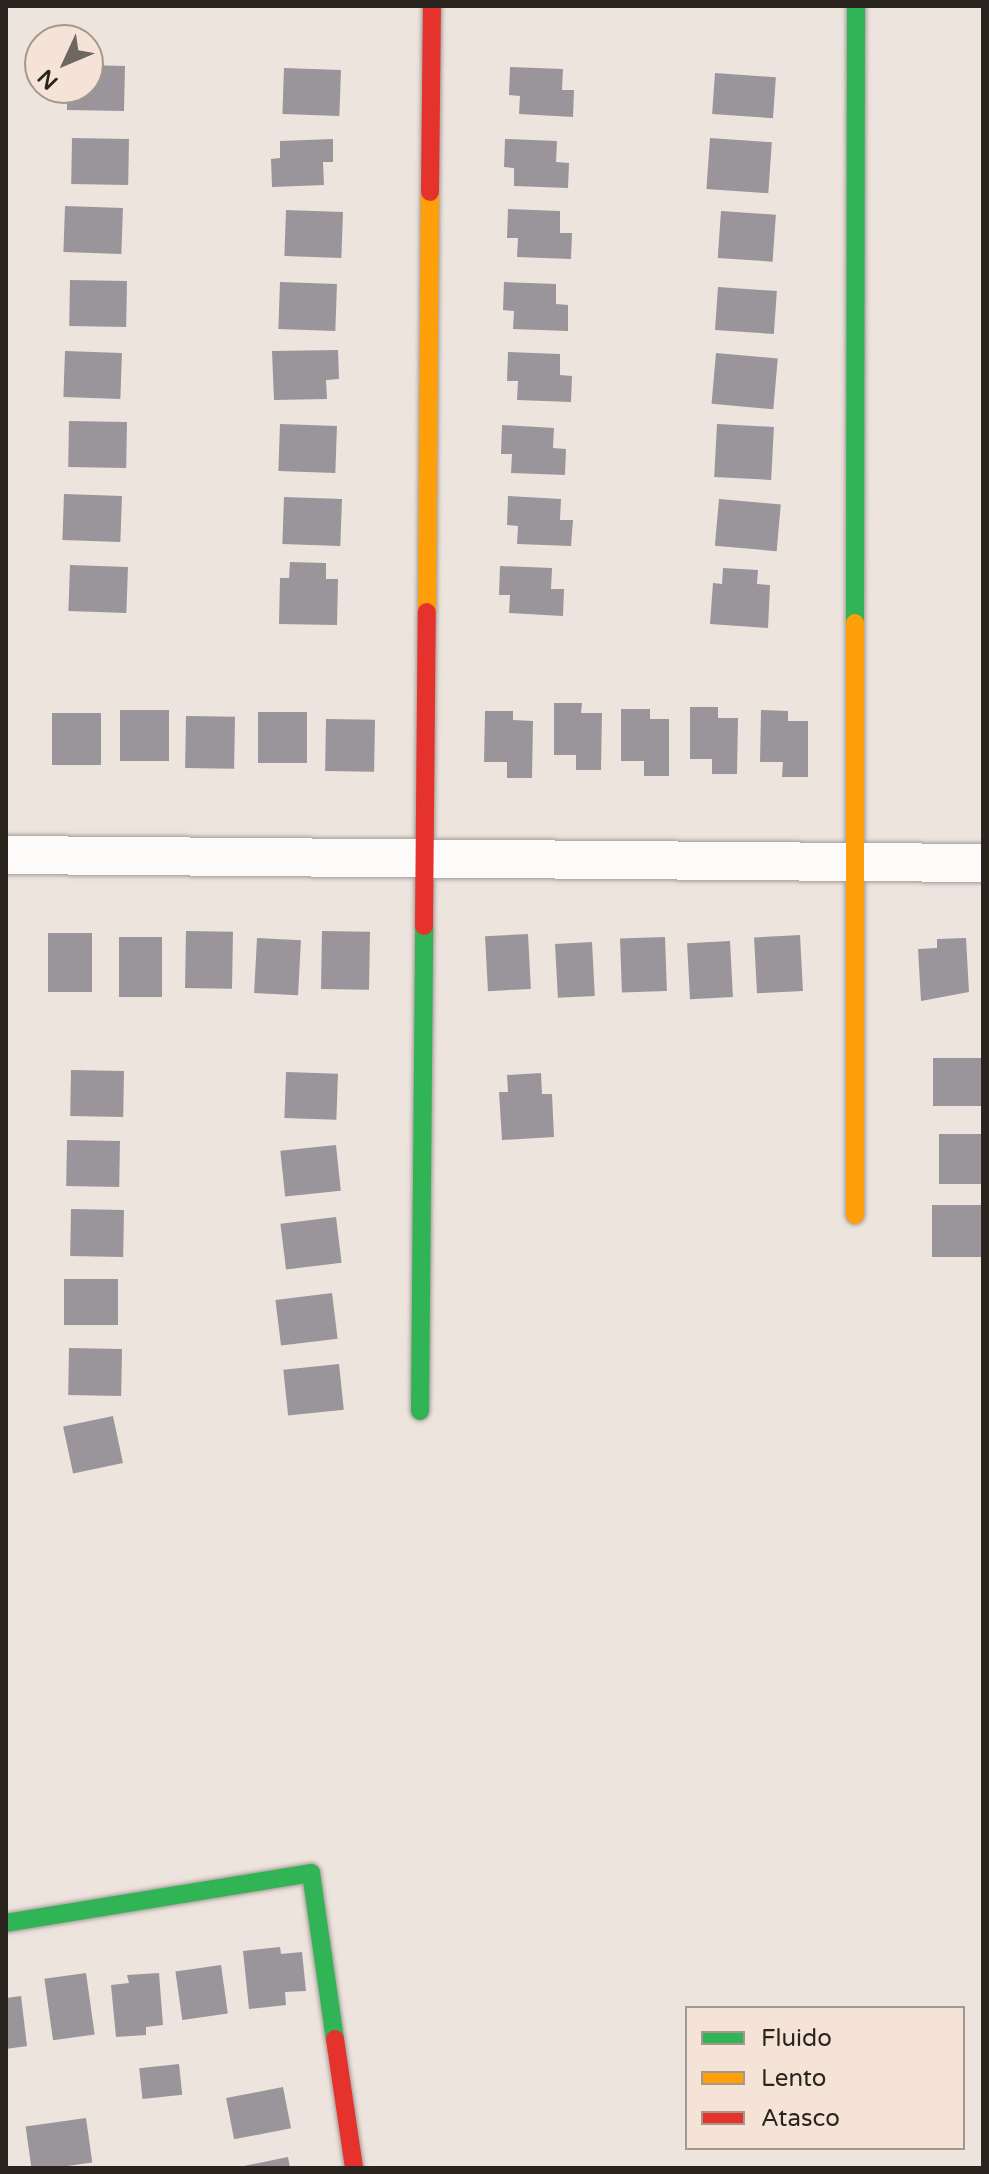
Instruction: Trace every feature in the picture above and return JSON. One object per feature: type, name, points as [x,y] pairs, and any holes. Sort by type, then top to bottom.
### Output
[{"type":"street","points":[[420,1411],[432,6]]},
{"type":"street","points":[[855,1215],[858,862],[856,6]]},
{"type":"street","points":[[6,855],[983,863]]},
{"type":"street","points":[[6,1923],[311,1873],[354,2168]]},
{"type":"building","points":[[104,65],[125,66],[124,111],[67,110],[67,104],[104,104]]},
{"type":"building","points":[[510,67],[563,69],[562,90],[574,90],[573,117],[519,114],[520,96],[509,95]]},
{"type":"building","points":[[284,68],[341,70],[339,116],[282,114]]},
{"type":"building","points":[[715,73],[776,77],[773,118],[712,114]]},
{"type":"building","points":[[72,138],[129,139],[128,185],[71,184]]},
{"type":"building","points":[[710,138],[772,142],[768,193],[706,189]]},
{"type":"building","points":[[333,139],[333,162],[323,162],[324,185],[272,187],[271,159],[280,158],[280,141]]},
{"type":"building","points":[[505,139],[557,141],[556,162],[569,163],[568,188],[514,186],[514,168],[504,167]]},
{"type":"building","points":[[65,206],[123,208],[121,254],[63,252]]},
{"type":"building","points":[[508,209],[560,211],[560,233],[572,233],[571,259],[517,257],[518,238],[507,238]]},
{"type":"building","points":[[286,210],[343,212],[341,258],[284,256]]},
{"type":"building","points":[[721,211],[776,215],[773,262],[718,258]]},
{"type":"building","points":[[70,280],[127,281],[126,327],[69,326]]},
{"type":"building","points":[[280,282],[337,284],[335,331],[278,329]]},
{"type":"building","points":[[504,282],[556,284],[556,304],[568,305],[568,331],[513,329],[514,311],[503,310]]},
{"type":"building","points":[[718,287],[777,291],[774,334],[715,330]]},
{"type":"building","points":[[338,350],[339,379],[326,380],[327,399],[274,400],[272,351]]},
{"type":"building","points":[[65,351],[122,353],[120,399],[63,397]]},
{"type":"building","points":[[508,352],[560,354],[560,375],[572,376],[571,402],[517,400],[518,381],[507,381]]},
{"type":"building","points":[[716,353],[778,358],[773,409],[712,404]]},
{"type":"building","points":[[69,421],[127,422],[126,468],[68,467]]},
{"type":"building","points":[[280,424],[337,426],[335,473],[278,471]]},
{"type":"building","points":[[717,424],[774,427],[771,480],[714,477]]},
{"type":"building","points":[[502,425],[554,428],[553,448],[566,449],[565,475],[511,473],[512,454],[501,454]]},
{"type":"building","points":[[64,494],[122,496],[120,542],[62,540]]},
{"type":"building","points":[[508,496],[561,499],[560,520],[573,520],[571,546],[517,544],[518,526],[507,525]]},
{"type":"building","points":[[284,497],[342,499],[340,546],[282,544]]},
{"type":"building","points":[[719,499],[781,504],[777,551],[715,546]]},
{"type":"building","points":[[290,562],[326,563],[326,579],[338,579],[337,625],[279,624],[280,578],[289,578]]},
{"type":"building","points":[[70,565],[128,567],[126,613],[68,611]]},
{"type":"building","points":[[500,566],[552,568],[551,589],[564,589],[563,616],[509,613],[510,595],[499,595]]},
{"type":"building","points":[[723,568],[758,570],[757,584],[770,585],[768,628],[710,624],[713,583],[722,584]]},
{"type":"building","points":[[554,703],[582,703],[581,713],[602,713],[601,770],[576,770],[576,755],[554,755]]},
{"type":"building","points":[[690,707],[718,707],[718,718],[738,718],[737,774],[712,774],[712,759],[690,759]]},
{"type":"building","points":[[621,709],[650,709],[650,719],[669,719],[669,776],[644,776],[644,761],[621,761]]},
{"type":"building","points":[[120,710],[169,710],[169,761],[120,761]]},
{"type":"building","points":[[761,710],[788,711],[788,721],[808,721],[808,777],[782,777],[783,762],[760,762]]},
{"type":"building","points":[[485,711],[513,711],[513,720],[533,721],[532,778],[507,778],[507,762],[484,762]]},
{"type":"building","points":[[258,712],[307,712],[307,763],[258,763]]},
{"type":"building","points":[[52,713],[101,713],[101,765],[52,765]]},
{"type":"building","points":[[186,716],[235,717],[234,769],[185,768]]},
{"type":"building","points":[[326,719],[375,720],[374,772],[325,771]]},
{"type":"building","points":[[186,931],[233,932],[232,989],[185,988]]},
{"type":"building","points":[[322,931],[370,932],[369,990],[321,989]]},
{"type":"building","points":[[48,933],[92,933],[92,992],[48,992]]},
{"type":"building","points":[[528,934],[531,989],[488,991],[485,936]]},
{"type":"building","points":[[800,935],[803,991],[757,993],[754,937]]},
{"type":"building","points":[[119,937],[162,937],[162,997],[119,997]]},
{"type":"building","points":[[665,937],[667,991],[622,993],[620,939]]},
{"type":"building","points":[[257,938],[301,940],[298,995],[254,993]]},
{"type":"building","points":[[966,938],[969,992],[921,1001],[918,949],[937,948],[937,939]]},
{"type":"building","points":[[730,941],[733,997],[690,999],[687,943]]},
{"type":"building","points":[[592,942],[595,996],[558,998],[555,944]]},
{"type":"building","points":[[933,1058],[983,1058],[983,1106],[933,1106]]},
{"type":"building","points":[[71,1070],[124,1071],[123,1117],[70,1116]]},
{"type":"building","points":[[286,1072],[338,1074],[336,1120],[284,1118]]},
{"type":"building","points":[[541,1073],[542,1094],[552,1094],[554,1137],[502,1140],[499,1092],[508,1092],[507,1075]]},
{"type":"building","points":[[939,1134],[983,1134],[983,1184],[939,1184]]},
{"type":"building","points":[[67,1140],[120,1141],[119,1187],[66,1186]]},
{"type":"building","points":[[336,1145],[341,1191],[285,1197],[280,1151]]},
{"type":"building","points":[[932,1205],[983,1205],[983,1257],[932,1257]]},
{"type":"building","points":[[71,1209],[124,1210],[123,1257],[70,1256]]},
{"type":"building","points":[[336,1217],[342,1263],[286,1269],[280,1224]]},
{"type":"building","points":[[64,1279],[118,1279],[118,1325],[64,1325]]},
{"type":"building","points":[[332,1293],[338,1339],[281,1346],[275,1300]]},
{"type":"building","points":[[69,1348],[122,1349],[121,1396],[68,1395]]},
{"type":"building","points":[[339,1364],[344,1410],[288,1416],[283,1370]]},
{"type":"building","points":[[113,1416],[123,1463],[73,1474],[63,1427]]},
{"type":"building","points":[[280,1947],[281,1954],[302,1952],[306,1991],[285,1992],[286,2005],[249,2009],[243,1951]]},
{"type":"building","points":[[221,1965],[228,2014],[182,2020],[175,1971]]},
{"type":"building","points":[[86,1973],[95,2034],[53,2040],[44,1979]]},
{"type":"building","points":[[159,1973],[163,2025],[146,2027],[146,2035],[116,2037],[111,1985],[129,1983],[127,1975]]},
{"type":"building","points":[[21,1996],[27,2046],[6,2049],[6,1998]]},
{"type":"building","points":[[179,2064],[182,2095],[142,2099],[139,2068]]},
{"type":"building","points":[[283,2087],[291,2128],[234,2139],[226,2098]]},
{"type":"building","points":[[86,2118],[92,2163],[31,2168],[26,2126]]},
{"type":"building","points":[[288,2157],[290,2168],[239,2168],[239,2167]]},
{"type":"traffic: fast","points":[[855,623],[856,6]]},
{"type":"traffic: fast","points":[[420,1411],[424,926]]},
{"type":"traffic: fast","points":[[6,1923],[311,1873],[335,2039]]},
{"type":"traffic: slow","points":[[427,612],[430,192]]},
{"type":"traffic: slow","points":[[855,623],[855,1215]]},
{"type":"traffic: jam","points":[[430,192],[432,6]]},
{"type":"traffic: jam","points":[[424,926],[427,612]]},
{"type":"traffic: jam","points":[[335,2039],[354,2168]]}]
